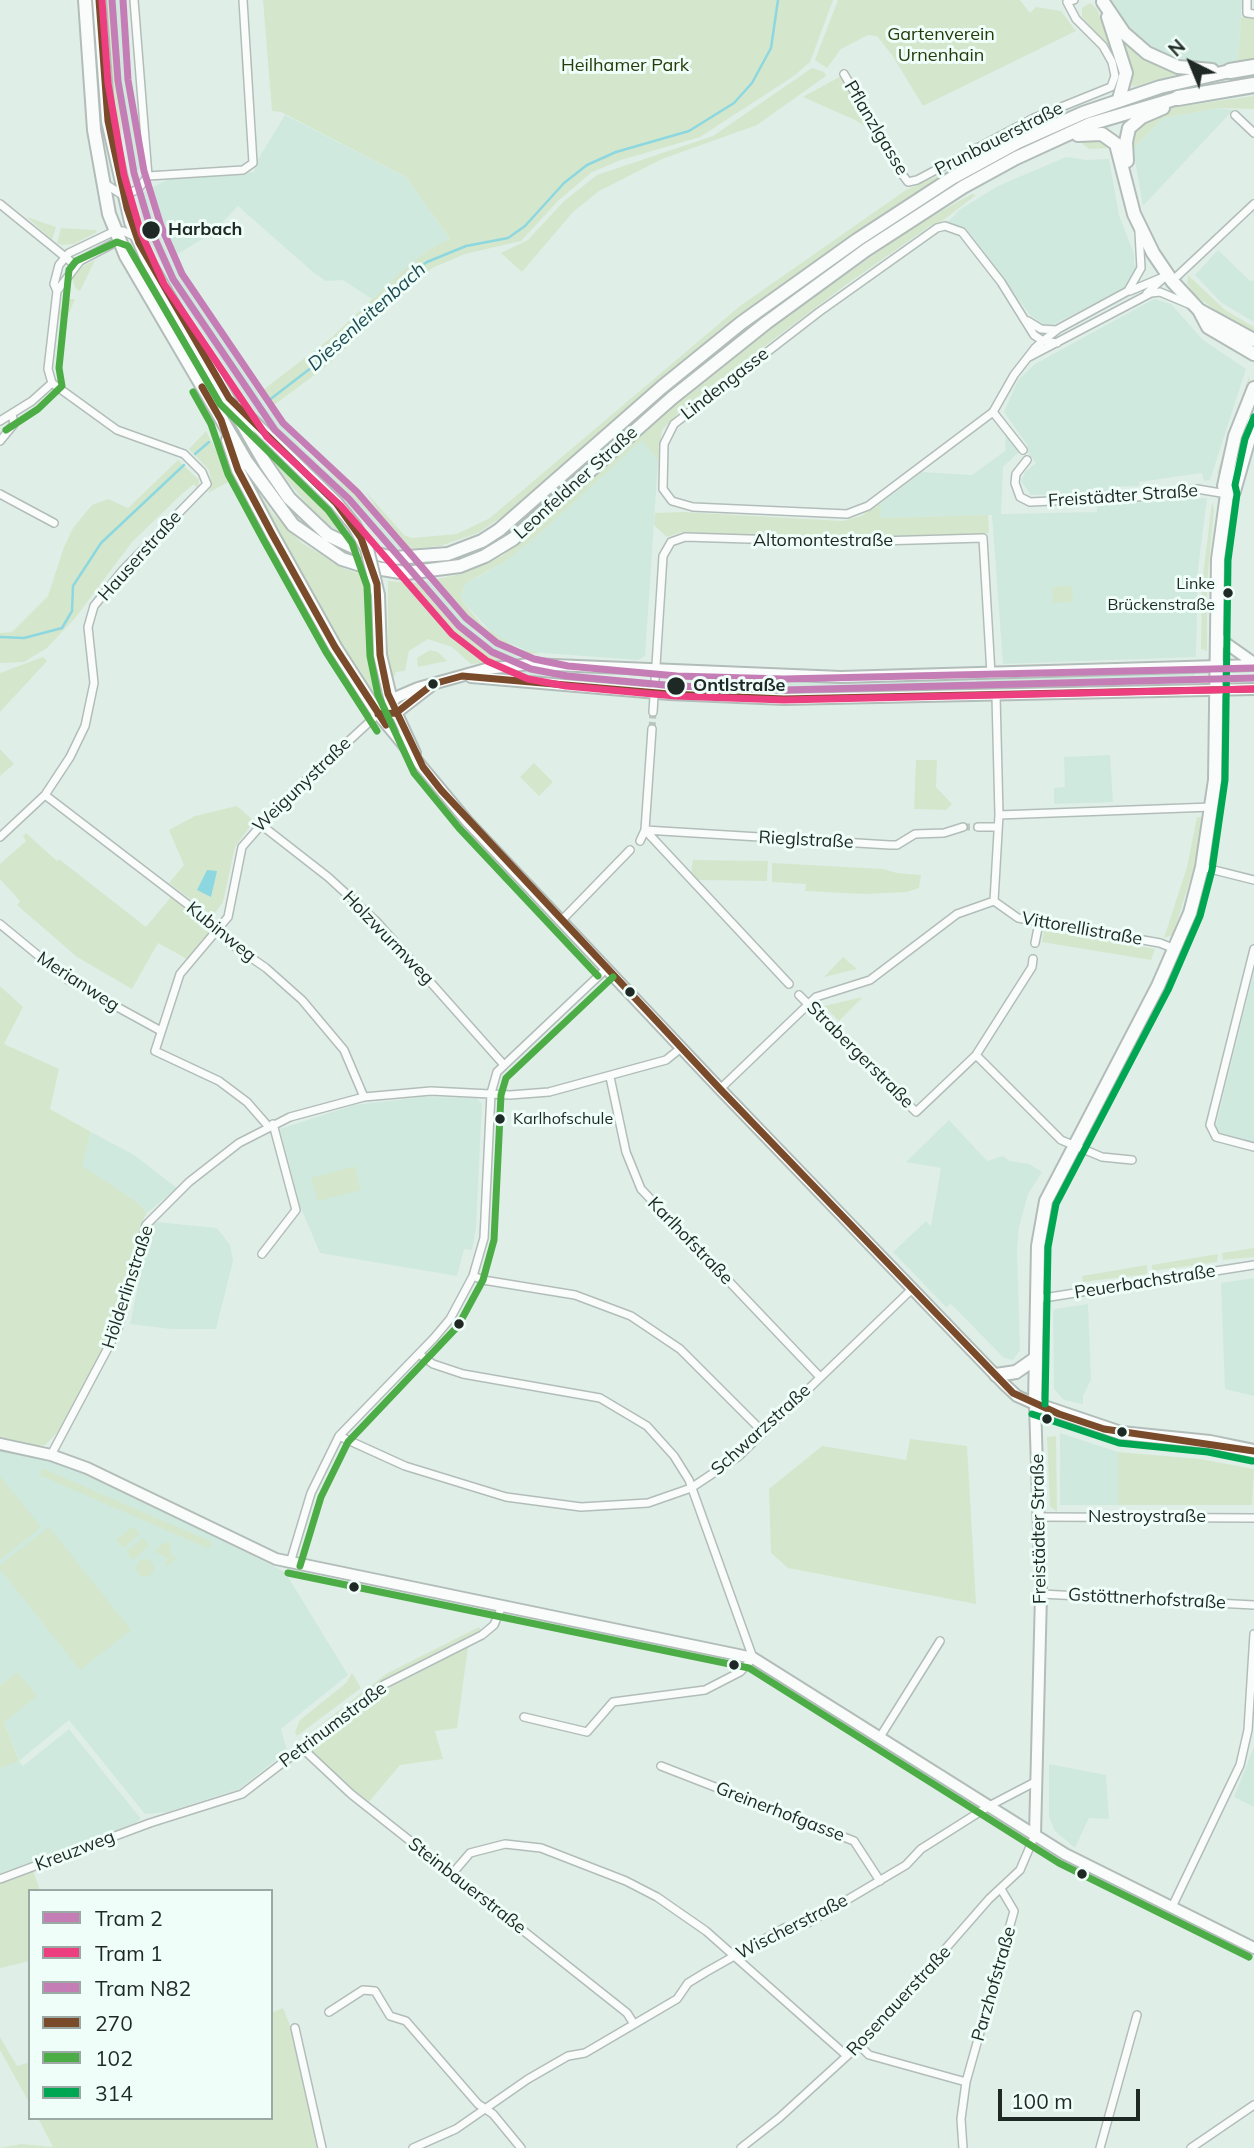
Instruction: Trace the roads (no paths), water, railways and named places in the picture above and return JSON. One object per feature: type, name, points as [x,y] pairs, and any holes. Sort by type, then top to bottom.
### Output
[{"type":"highway","points":[[1230,71],[1254,67]]},
{"type":"highway","points":[[1178,98],[1254,85]]},
{"type":"main road","name":"Leonfeldner Straße","points":[[85,0],[89,80],[102,180],[119,234],[221,420],[278,508],[293,525],[323,548],[364,566],[405,573],[444,570],[471,562],[513,539],[671,398],[818,284],[963,187],[1047,143],[1123,112],[1178,98]]},
{"type":"main road","name":"Leonfeldner Straße","points":[[99,0],[108,121],[125,202],[136,238],[289,498],[328,535],[360,550],[394,558],[431,558],[465,549],[515,519],[662,387],[741,323],[857,240],[982,160],[1052,126],[1119,99],[1230,71]]},
{"type":"main road","points":[[1102,1],[1124,33],[1147,53],[1178,67],[1230,71]]},
{"type":"main road","points":[[1102,1],[1126,72],[1125,86],[1119,99]]},
{"type":"main road","points":[[1127,186],[1126,142],[1129,128],[1142,117],[1161,110],[1178,98]]},
{"type":"main road","points":[[1047,143],[1090,132],[1105,135],[1116,144],[1137,221],[1170,278],[1198,309],[1208,327],[1254,354]]},
{"type":"main road","points":[[1198,309],[1254,340]]},
{"type":"main road","name":"Freistädter Straße","points":[[1035,1835],[1041,1517],[1035,1404],[1038,1247],[1043,1212],[1051,1187],[1175,949],[1202,867],[1212,807],[1218,559],[1227,494],[1224,486],[1235,436],[1254,387]]},
{"type":"main road","points":[[229,398],[336,503],[354,525],[367,549],[378,595],[380,655],[393,707],[423,767]]},
{"type":"main road","points":[[221,420],[243,482],[318,619],[378,714],[467,821],[720,1089],[1017,1396],[1121,1433],[1199,1441],[1254,1451]]},
{"type":"main road","name":"Freistädter Straße","points":[[1227,494],[1234,491],[1254,421]]},
{"type":"main road","points":[[1217,637],[1254,664]]},
{"type":"main road","points":[[378,714],[433,684],[501,666],[539,663],[656,671],[841,677],[1216,668],[1254,664]]},
{"type":"main road","points":[[461,676],[654,693],[828,699],[1254,689]]},
{"type":"main road","points":[[996,1375],[1016,1372],[1036,1357]]},
{"type":"main road","points":[[0,1444],[51,1455],[108,1477],[258,1552],[290,1563],[753,1658],[1065,1854],[1254,1948]]},
{"type":"street","points":[[57,291],[75,265],[119,234],[125,202],[148,176],[134,0]]},
{"type":"street","points":[[148,176],[243,170],[253,163],[243,0]]},
{"type":"street","points":[[1247,0],[1247,13],[1254,14]]},
{"type":"street","name":"Prunbauerstraße","points":[[908,182],[918,180],[1034,118],[1111,87],[1115,76],[1112,62],[1103,46],[1076,19],[1070,1]]},
{"type":"street","name":"Pflanzlgasse","points":[[844,74],[908,182]]},
{"type":"street","points":[[1235,115],[1254,133]]},
{"type":"street","points":[[102,180],[125,202]]},
{"type":"street","points":[[0,204],[75,265]]},
{"type":"street","name":"Lindengasse","points":[[1028,358],[1141,297],[1170,278],[1254,204]]},
{"type":"street","points":[[1128,291],[1141,268],[1137,221]]},
{"type":"street","name":"Lindengasse","points":[[1043,341],[1034,335],[1001,282],[962,232],[945,226],[929,233],[779,342],[674,424],[664,444],[663,489],[672,501],[693,507],[846,514],[868,506],[993,412],[1028,358],[1058,329],[1128,291],[1170,278]]},
{"type":"street","points":[[0,421],[52,383],[48,369],[57,291],[55,275],[66,257],[119,234],[136,238]]},
{"type":"street","points":[[1141,297],[1160,292],[1198,309]]},
{"type":"street","points":[[1027,321],[1041,329],[1058,329]]},
{"type":"street","points":[[1043,341],[1058,343]]},
{"type":"street","name":"Hauserstraße","points":[[0,837],[45,795],[71,757],[90,712],[94,676],[88,627],[94,606],[147,544],[206,489],[207,481],[184,454],[117,430],[52,383]]},
{"type":"street","points":[[993,412],[1023,450]]},
{"type":"street","points":[[0,441],[14,424],[12,414]]},
{"type":"street","name":"Freistädter Straße","points":[[1027,460],[1016,474],[1015,483],[1020,497],[1030,502],[1137,497],[1197,489],[1227,494]]},
{"type":"street","points":[[0,494],[54,523]]},
{"type":"street","name":"Altomontestraße","points":[[656,671],[663,556],[667,546],[685,537],[835,542],[983,538],[991,674]]},
{"type":"street","points":[[653,712],[656,671]]},
{"type":"street","points":[[720,1089],[808,1004],[825,992],[870,979],[957,915],[994,901],[999,815],[996,695]]},
{"type":"street","name":"Weigunystraße","points":[[271,1125],[219,1081],[155,1051],[180,974],[218,931],[231,909],[237,859],[242,847],[260,824],[378,714]]},
{"type":"street","points":[[640,841],[645,830],[652,729]]},
{"type":"street","name":"Kubinweg","points":[[45,795],[212,923],[227,941],[284,983],[319,1018],[348,1058],[364,1097]]},
{"type":"street","points":[[999,815],[1212,807]]},
{"type":"street","name":"Holzwurmweg","points":[[260,824],[328,877],[376,922],[504,1065]]},
{"type":"street","name":"Rieglstraße","points":[[645,830],[897,845],[915,834],[944,833],[963,827]]},
{"type":"street","points":[[978,827],[998,827]]},
{"type":"street","points":[[645,830],[789,984]]},
{"type":"street","points":[[561,921],[630,850]]},
{"type":"street","points":[[1202,867],[1254,880]]},
{"type":"street","name":"Vittorellistraße","points":[[994,901],[1012,916],[1160,943],[1175,949]]},
{"type":"street","points":[[1035,943],[1039,923]]},
{"type":"street","name":"Merianweg","points":[[0,924],[42,961],[76,984],[161,1031]]},
{"type":"street","points":[[1254,949],[1210,1125],[1216,1137],[1254,1147]]},
{"type":"street","points":[[1033,959],[1032,967],[976,1055],[1028,1110],[1061,1140],[1102,1157],[1132,1160]]},
{"type":"street","points":[[290,1563],[311,1493],[339,1436],[450,1319],[472,1276],[486,1220],[491,1093],[498,1072],[606,969]]},
{"type":"street","name":"Strabergerstraße","points":[[799,995],[916,1112],[976,1055]]},
{"type":"street","name":"Hölderlinstraße","points":[[51,1455],[118,1329],[142,1236],[150,1218],[223,1154],[271,1125],[364,1097],[431,1091],[534,1094],[610,1077],[670,1058],[681,1048]]},
{"type":"street","name":"Karlhofstraße","points":[[610,1077],[626,1152],[641,1189],[820,1377]]},
{"type":"street","points":[[262,1254],[296,1210],[271,1125]]},
{"type":"street","name":"Peuerbachstraße","points":[[1037,1299],[1254,1265]]},
{"type":"street","points":[[472,1276],[575,1295],[631,1316],[680,1349],[764,1432]]},
{"type":"street","name":"Schwarzstraße","points":[[339,1436],[372,1453],[442,1479],[506,1497],[581,1507],[648,1503],[691,1488],[722,1469],[912,1289]]},
{"type":"street","points":[[419,1354],[433,1364],[463,1374],[582,1393],[620,1407],[648,1426],[662,1440],[685,1473],[753,1658],[740,1672],[705,1690],[613,1702],[587,1732],[580,1733],[524,1717]]},
{"type":"street","name":"Nestroystraße","points":[[1041,1517],[1254,1518]]},
{"type":"street","name":"Gstöttnerhofstraße","points":[[1041,1594],[1254,1605]]},
{"type":"street","name":"Petrinumstraße","points":[[150,1823],[231,1800],[385,1684],[482,1635],[494,1625],[502,1606]]},
{"type":"street","points":[[1172,1907],[1240,1765],[1249,1720],[1254,1634]]},
{"type":"street","points":[[880,1737],[940,1641]]},
{"type":"street","name":"Steinbauerstraße","points":[[301,1748],[351,1794],[627,2013],[634,2024]]},
{"type":"street","name":"Greinerhofgasse","points":[[661,1766],[846,1837],[858,1844],[880,1881]]},
{"type":"street","name":"Wischerstraße","points":[[413,2148],[456,2129],[568,2056],[585,2053],[677,1999],[688,1983],[734,1956],[785,1928],[808,1923],[906,1866],[921,1849],[980,1815],[989,1806],[1035,1782]]},
{"type":"street","name":"Kreuzweg","points":[[0,1879],[150,1823]]},
{"type":"street","name":"Rosenauerstraße","points":[[741,2148],[779,2118],[859,2045],[1020,1870],[1035,1835]]},
{"type":"street","points":[[452,1874],[470,1853],[491,1845],[519,1844],[541,1848],[596,1868],[657,1897],[704,1929],[847,2056]]},
{"type":"street","name":"Parzhofstraße","points":[[963,2148],[961,2119],[966,2082],[1014,1911],[1001,1889]]},
{"type":"street","points":[[329,2012],[363,1990],[375,1991],[390,2016],[406,2021],[485,2109],[494,2114],[521,2148]]},
{"type":"street","points":[[1100,2148],[1137,2015]]},
{"type":"street","points":[[295,2028],[322,2148]]},
{"type":"street","points":[[859,2045],[869,2055],[966,2082]]},
{"type":"street","points":[[1191,2148],[1254,2105]]},
{"type":"water","points":[[207,870],[217,871],[211,897],[197,890]]},
{"type":"waterway","name":"Diesenleitenbach","points":[[268,401],[320,361],[413,272],[427,262],[466,246],[508,238],[525,226],[564,183],[587,165],[616,152],[689,131],[734,103],[752,83],[771,48],[778,0]]},
{"type":"waterway","name":"Diesenleitenbach","points":[[195,454],[209,442]]},
{"type":"waterway","points":[[0,637],[24,638],[62,628],[72,611],[73,586],[101,543],[184,465]]},
{"type":"tunnel","points":[[652,729],[653,712]]},
{"type":"tunnel","points":[[963,827],[978,827]]},
{"type":"tram line","name":"2","points":[[112,0],[118,81],[134,173],[151,230],[173,279],[275,430],[349,499],[459,626],[492,652],[531,669],[567,676],[676,686],[784,690],[1254,678]]},
{"type":"tram line","name":"N82","points":[[123,0],[128,80],[144,171],[161,226],[182,274],[283,423],[357,492],[466,618],[497,643],[534,659],[568,666],[677,676],[784,679],[1254,668]]},
{"type":"tram line","name":"1","points":[[102,1],[108,83],[124,175],[141,233],[164,284],[267,437],[341,506],[452,634],[487,661],[528,679],[566,686],[675,696],[784,700],[1254,689]]},
{"type":"place","name":"Harbach","points":[[151,230]]},
{"type":"place","name":"Linke Brückenstraße","points":[[1228,593]]},
{"type":"place","name":"Ontlstraße","points":[[676,686]]},
{"type":"place","name":"Karlhofschule","points":[[500,1119]]},
{"type":"park label","name":"Gartenverein Urnenhain","points":[[941,45]]},
{"type":"park label","name":"Heilhamer Park","points":[[625,66]]}]
